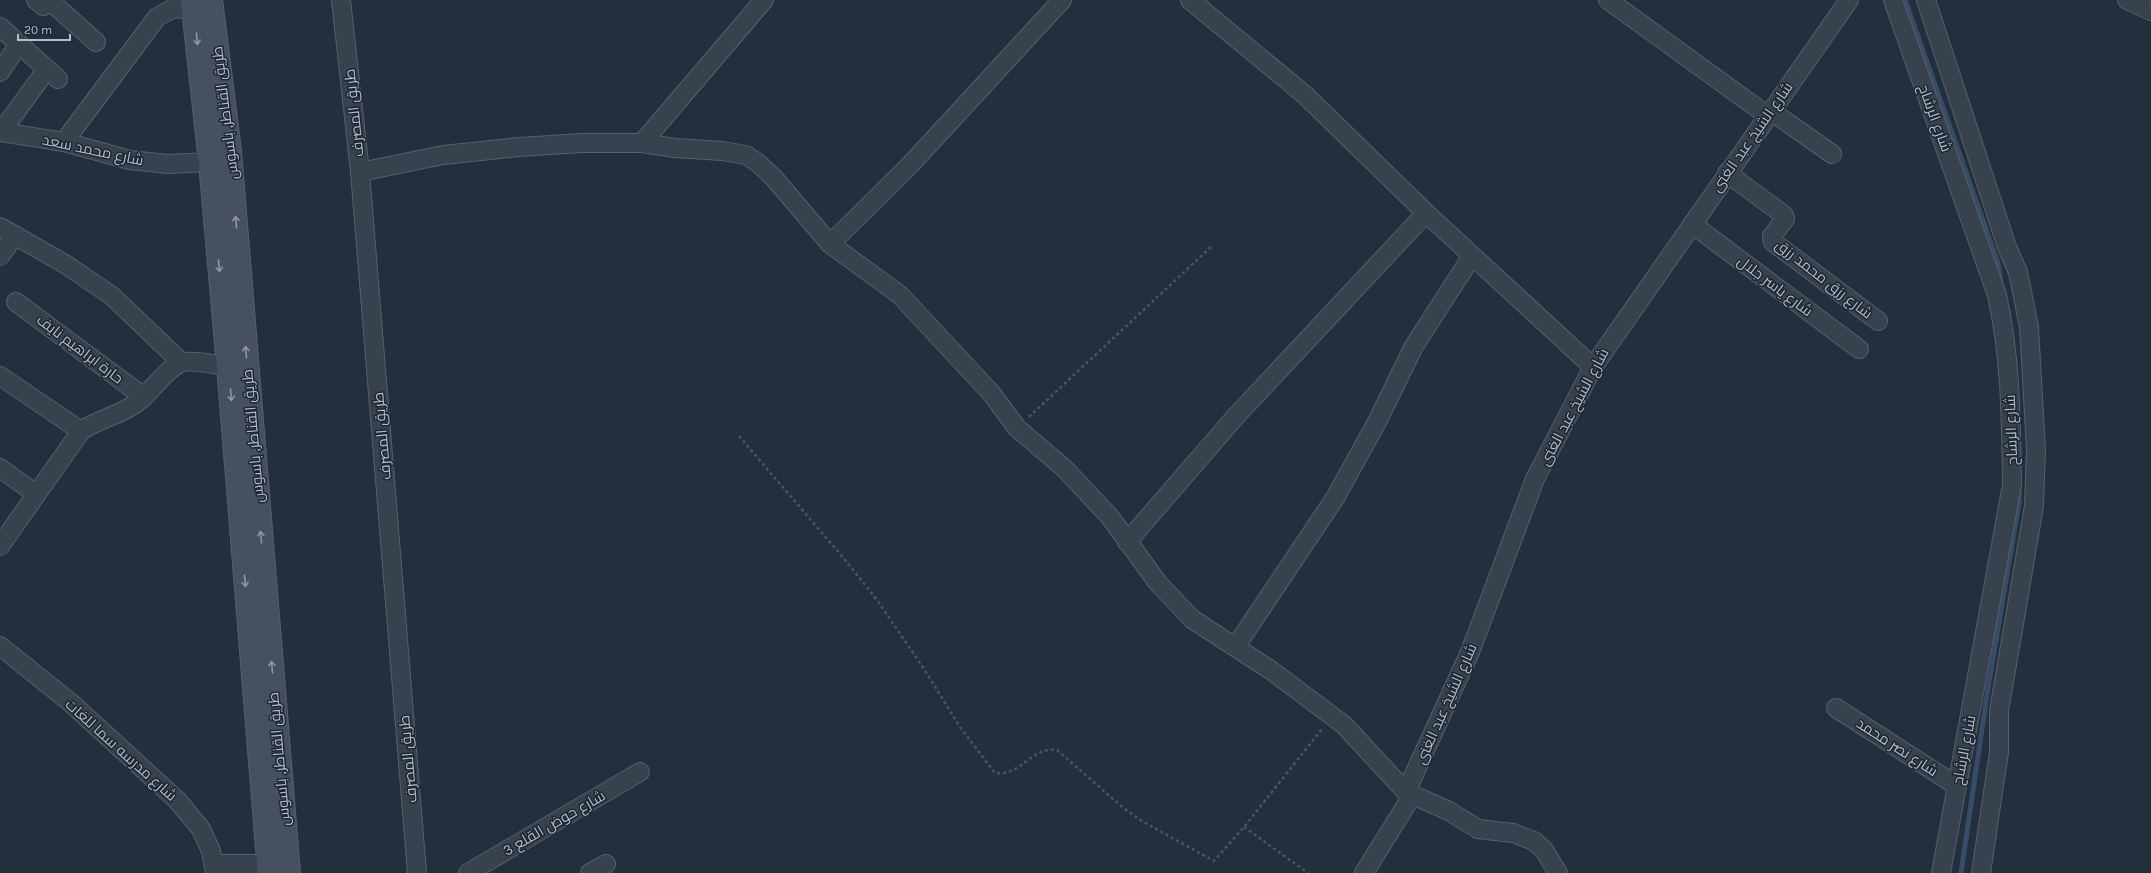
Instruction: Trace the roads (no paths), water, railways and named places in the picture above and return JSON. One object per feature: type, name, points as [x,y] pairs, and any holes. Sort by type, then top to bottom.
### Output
[{"type":"main road","name":"طريق القناطر, باسوس","points":[[199,3],[210,162],[228,366],[278,868]]},
{"type":"main road","name":"طريق القناطر, باسوس","points":[[199,3],[230,151],[278,868]]},
{"type":"street","points":[[36,0],[44,6],[50,1],[96,42]]},
{"type":"street","name":"طريق المصرف","points":[[341,0],[360,172],[417,873]]},
{"type":"street","points":[[642,143],[764,0]]},
{"type":"street","points":[[830,244],[910,165],[1062,0]]},
{"type":"street","points":[[1190,0],[1305,95],[1426,213],[1593,367]]},
{"type":"street","points":[[1608,0],[1769,114],[1832,154]]},
{"type":"street","name":"شارع الشيخ عبد الغنى","points":[[1364,873],[1410,799],[1406,792],[1470,652],[1535,479],[1593,367],[1849,0]]},
{"type":"street","name":"شارع الرشاح","points":[[1893,0],[1997,295],[2008,360],[2012,485],[1941,873]]},
{"type":"street","name":"شارع الرشاح","points":[[1926,0],[2007,246],[2018,272],[2029,326],[2035,423],[2036,477],[2034,506],[1999,711],[1999,752],[1981,873]]},
{"type":"street","points":[[2127,0],[2151,11]]},
{"type":"street","points":[[64,142],[157,17],[172,9],[199,3]]},
{"type":"street","points":[[0,27],[52,74],[0,132]]},
{"type":"street","points":[[0,72],[20,44]]},
{"type":"street","name":"شارع محمد سعد","points":[[0,132],[64,142],[143,162],[168,164],[210,162]]},
{"type":"street","points":[[360,172],[443,155],[582,142],[642,143],[675,148],[733,152],[746,155],[758,163],[774,178],[830,244],[900,295],[992,394],[1017,428],[1065,469],[1110,517],[1127,542],[1173,601],[1192,619],[1236,646],[1344,725],[1406,792],[1449,811],[1478,828],[1513,833],[1534,841],[1544,850],[1558,873]]},
{"type":"street","name":"شارع رزق محمد رزق","points":[[1727,173],[1784,215],[1785,219],[1772,236],[1773,242],[1878,321]]},
{"type":"street","points":[[1127,542],[1242,410],[1426,213]]},
{"type":"street","name":"شارع ياسر جلال","points":[[1692,224],[1859,349]]},
{"type":"street","points":[[0,256],[7,231],[65,264],[112,296],[181,362],[228,366]]},
{"type":"street","points":[[1236,646],[1335,498],[1377,422],[1414,346],[1472,256]]},
{"type":"street","name":"حارة ابراهيم نايف","points":[[16,302],[144,397]]},
{"type":"street","points":[[2,539],[81,431],[91,423],[122,413],[144,397],[171,369],[181,362]]},
{"type":"street","points":[[0,376],[81,431]]},
{"type":"street","points":[[0,468],[36,494]]},
{"type":"street","name":"شارع مدرسه سما للغات","points":[[0,646],[71,703],[177,800],[201,829],[211,851],[215,869]]},
{"type":"street","name":"شارع نصر محمد","points":[[1836,708],[1957,786]]},
{"type":"street","name":"شارع حوض القلع 3","points":[[468,873],[640,772]]},
{"type":"street","points":[[590,873],[606,864]]},
{"type":"street","points":[[215,869],[278,868]]},
{"type":"waterway","points":[[1905,0],[1998,263],[2001,284]]},
{"type":"waterway","points":[[1961,873],[1988,688],[2019,503],[2019,490]]}]
